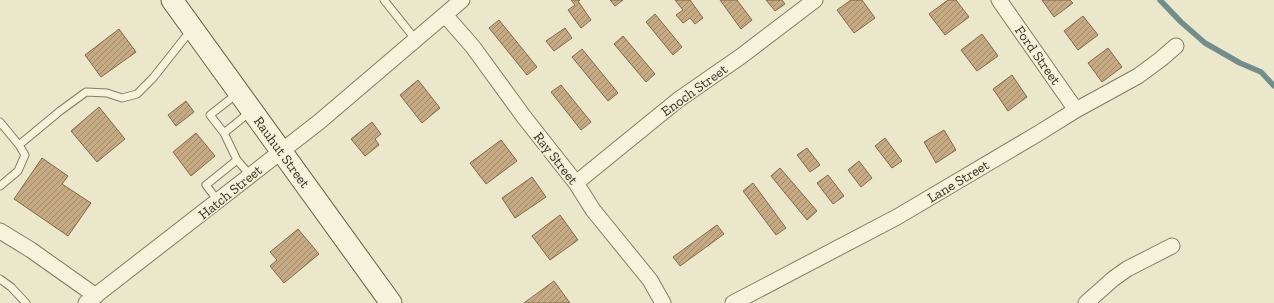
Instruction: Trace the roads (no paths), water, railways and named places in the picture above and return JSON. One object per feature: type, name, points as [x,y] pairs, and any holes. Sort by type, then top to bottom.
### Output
[{"type":"main road","name":"Rauhut Street","points":[[172,0],[391,303]]},
{"type":"street","name":"Hatch Street","points":[[91,299],[319,122],[462,0]]},
{"type":"street","name":"Enoch Street","points":[[576,183],[678,100],[740,57],[815,0]]},
{"type":"street","name":"Ford Street","points":[[999,0],[1076,110]]},
{"type":"street","name":"Ray Street","points":[[445,15],[473,47],[524,117],[576,183],[593,210],[650,280],[663,303]]},
{"type":"street","name":"Lane Street","points":[[733,303],[897,217],[1076,110],[1138,76],[1176,46]]},
{"type":"street","points":[[0,231],[31,250],[91,299]]},
{"type":"street","points":[[1086,303],[1113,278],[1127,269],[1172,246]]},
{"type":"lane","points":[[384,0],[416,40]]},
{"type":"lane","points":[[19,145],[60,111],[86,92],[107,93],[122,98],[137,94],[153,78],[193,28]]},
{"type":"lane","points":[[239,92],[210,115],[224,133],[237,160],[250,175]]},
{"type":"lane","points":[[224,133],[252,111]]},
{"type":"lane","points":[[0,122],[19,145],[25,155],[18,171],[0,186]]},
{"type":"lane","points":[[218,201],[206,185],[237,160]]},
{"type":"lane","points":[[0,279],[11,287],[22,302]]},
{"type":"waterway","points":[[1160,0],[1181,22],[1205,43],[1240,63],[1261,72],[1274,86]]}]
